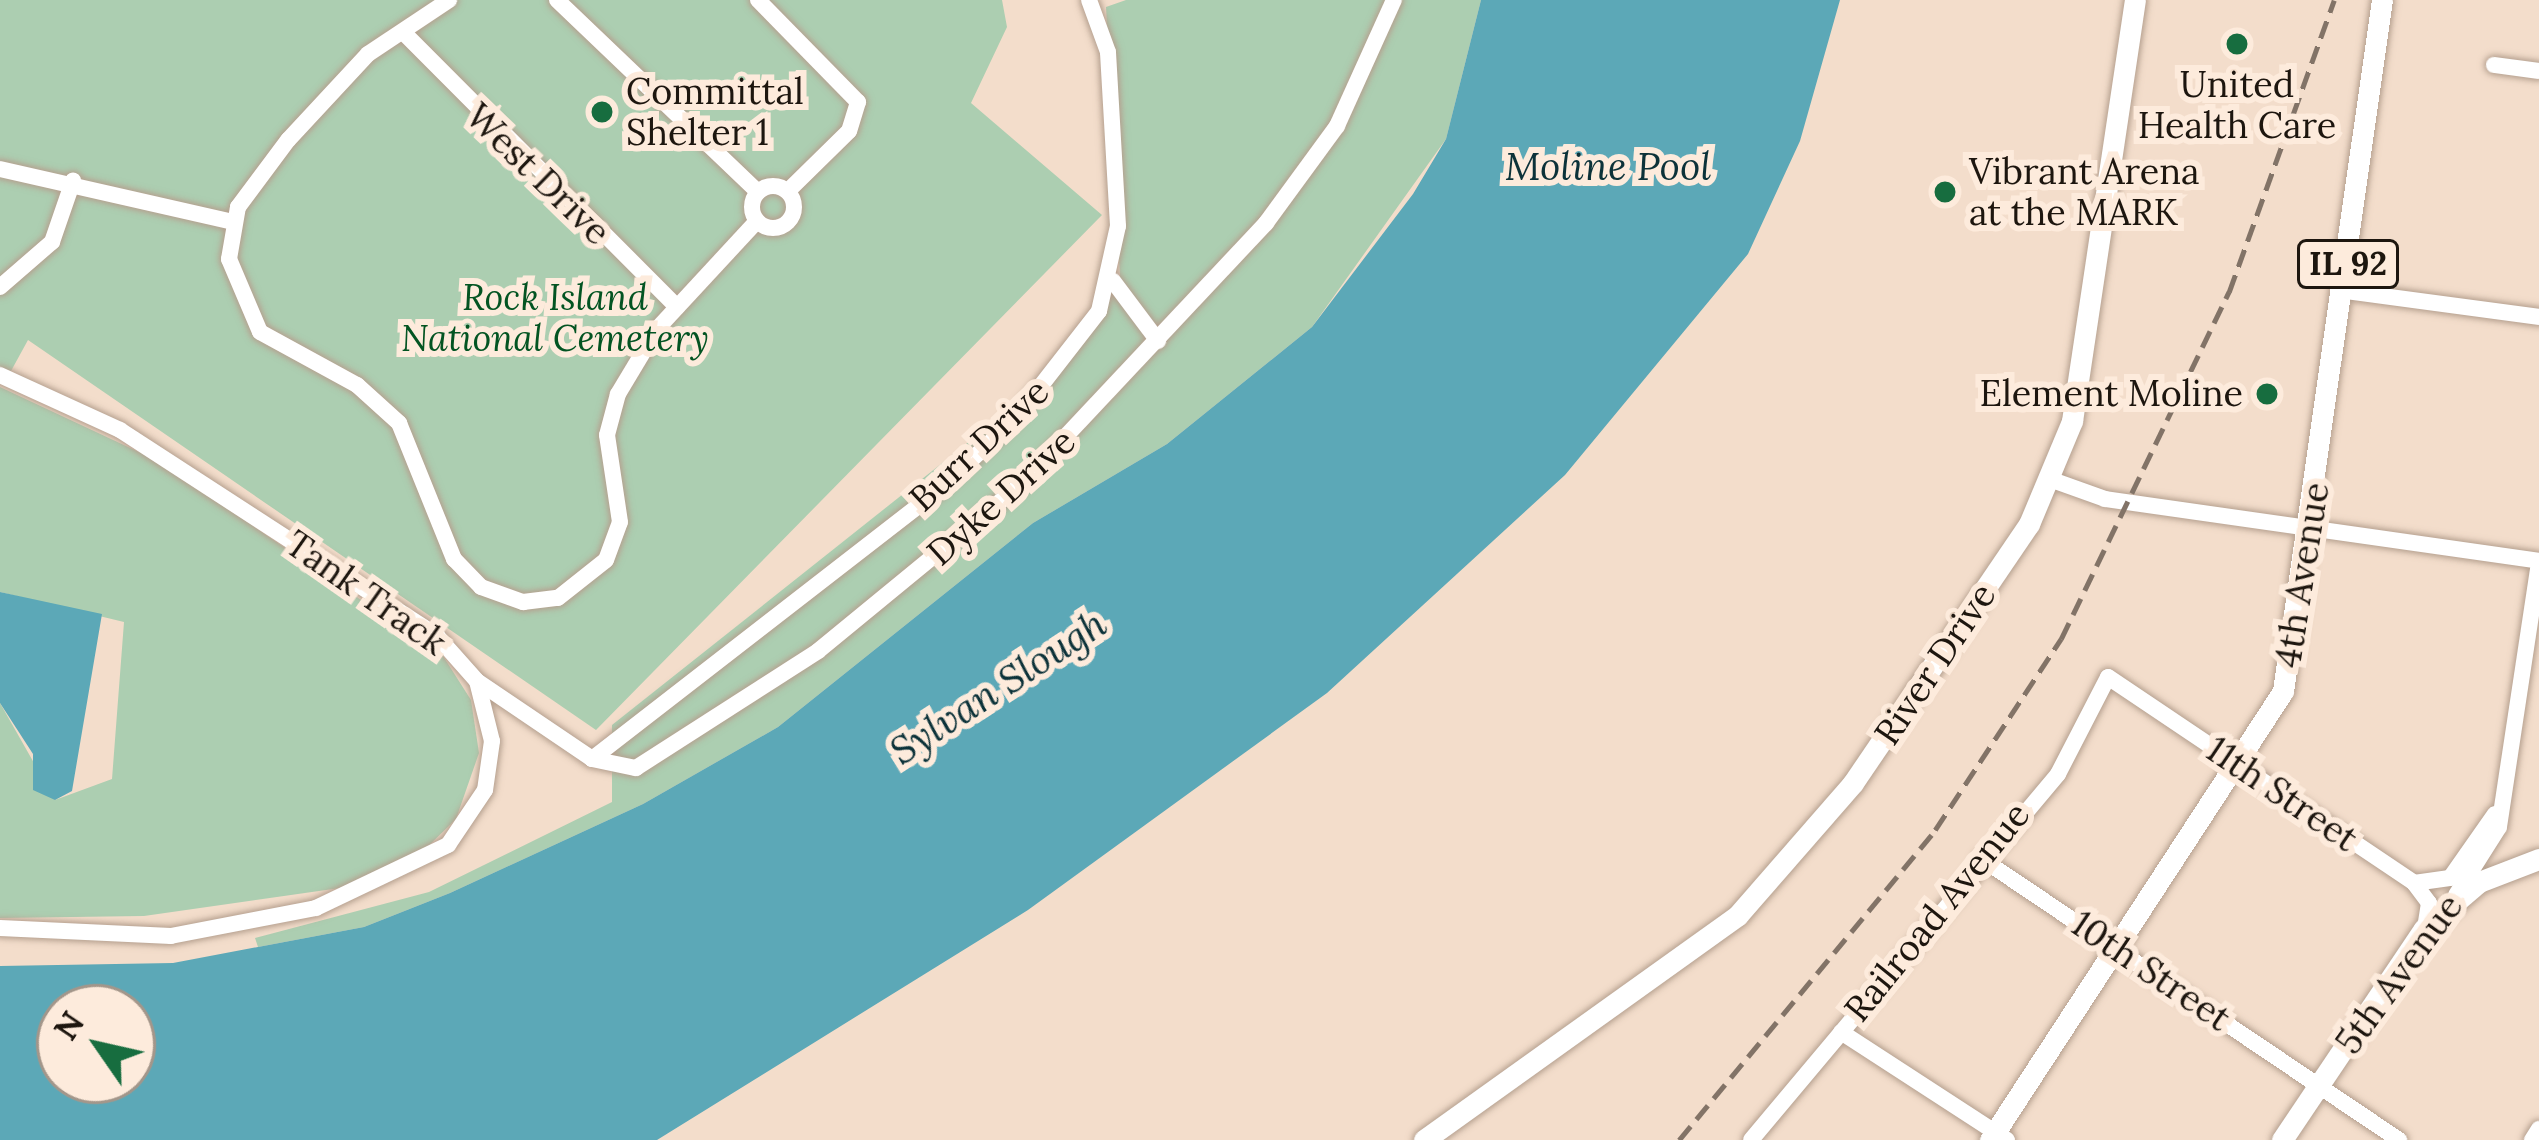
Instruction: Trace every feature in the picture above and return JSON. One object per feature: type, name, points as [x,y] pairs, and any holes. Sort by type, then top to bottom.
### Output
[{"type":"main road","name":"River Drive","points":[[1424,1140],[1694,955],[1757,894],[1888,734],[2052,481],[2074,408],[2135,0]]},
{"type":"main road","name":"4th Avenue","points":[[1998,1138],[2283,691],[2345,292],[2382,0]]},
{"type":"main road","points":[[2452,901],[2539,859]]},
{"type":"main road","name":"5th Avenue","points":[[2282,1140],[2424,929],[2452,901]]},
{"type":"street","points":[[449,0],[350,71],[258,176],[233,222],[230,272],[251,321],[386,409],[418,454],[454,559],[481,587],[523,602],[585,584],[613,548],[622,505],[609,415],[677,308],[758,220],[758,192]]},
{"type":"street","points":[[557,0],[758,192],[788,191]]},
{"type":"street","points":[[758,0],[776,9],[856,96],[854,122],[788,191],[788,222],[758,220]]},
{"type":"street","points":[[1089,0],[1109,62],[1114,281],[1158,341]]},
{"type":"street","name":"Dyke Drive","points":[[592,759],[624,769],[655,760],[818,651],[1021,484],[1295,188],[1394,0]]},
{"type":"street","name":"West Drive","points":[[406,35],[677,308]]},
{"type":"street","points":[[2494,64],[2539,71]]},
{"type":"street","points":[[0,169],[73,181],[233,222]]},
{"type":"street","points":[[0,287],[52,242],[73,181]]},
{"type":"street","name":"Burr Drive","points":[[592,759],[971,460],[1063,364],[1114,281]]},
{"type":"street","points":[[2345,292],[2539,317]]},
{"type":"street","name":"Tank Track","points":[[0,375],[165,458],[436,636],[477,681],[492,741],[485,790],[463,830],[423,863],[316,908],[220,931],[0,928]]},
{"type":"street","points":[[2052,481],[2311,529],[2539,562]]},
{"type":"street","name":"5th Avenue","points":[[2452,901],[2493,841],[2539,562]]},
{"type":"street","name":"11th Street","points":[[2108,677],[2414,884]]},
{"type":"street","name":"Railroad Avenue","points":[[1751,1140],[1982,859],[2058,774],[2108,677]]},
{"type":"street","points":[[477,681],[592,759]]},
{"type":"street","name":"5th Avenue","points":[[2414,884],[2450,878],[2501,802]]},
{"type":"street","name":"10th Street","points":[[1982,859],[2399,1140]]},
{"type":"street","points":[[2414,884],[2429,903],[2424,929]]},
{"type":"street","points":[[1841,1032],[1998,1138]]},
{"type":"street","points":[[2532,1140],[2539,1129]]},
{"type":"green space","name":"Rock Island National Cemetery","points":[[0,0],[1002,0],[1007,27],[971,103],[1102,215],[596,730],[28,340],[11,371],[0,368]]},
{"type":"green space","points":[[1126,0],[1481,0],[1446,139],[1312,327],[1167,444],[1033,523],[778,727],[643,804],[450,893],[364,927],[258,947],[255,938],[429,892],[612,802],[612,725],[1014,406],[1120,276],[1106,7]]},
{"type":"green space","points":[[0,387],[158,461],[443,656],[471,700],[479,753],[456,819],[413,861],[347,887],[144,916],[0,918],[0,703],[55,800],[112,779],[124,622],[0,592]]},
{"type":"water","name":"Moline Pool","points":[[1481,0],[1840,0],[1800,141],[1748,254],[1565,475],[1327,693],[1028,910],[657,1140],[0,1140],[0,966],[173,963],[364,927],[643,804],[778,727],[1033,523],[1167,444],[1312,327],[1413,194],[1446,139]]},
{"type":"water","points":[[0,592],[102,614],[72,791],[55,800],[33,790],[33,754],[0,703]]},
{"type":"railway","points":[[1679,1140],[1935,830],[2061,639],[2229,292],[2334,0]]},
{"type":"place","name":"United Health Care","points":[[2237,44]]},
{"type":"place","name":"Committal Shelter 1","points":[[602,112]]},
{"type":"place","name":"Vibrant Arena at the MARK","points":[[1945,192]]},
{"type":"place","name":"Element Moline","points":[[2267,394]]},
{"type":"water label","name":"Sylvan Slough","points":[[998,687]]}]
